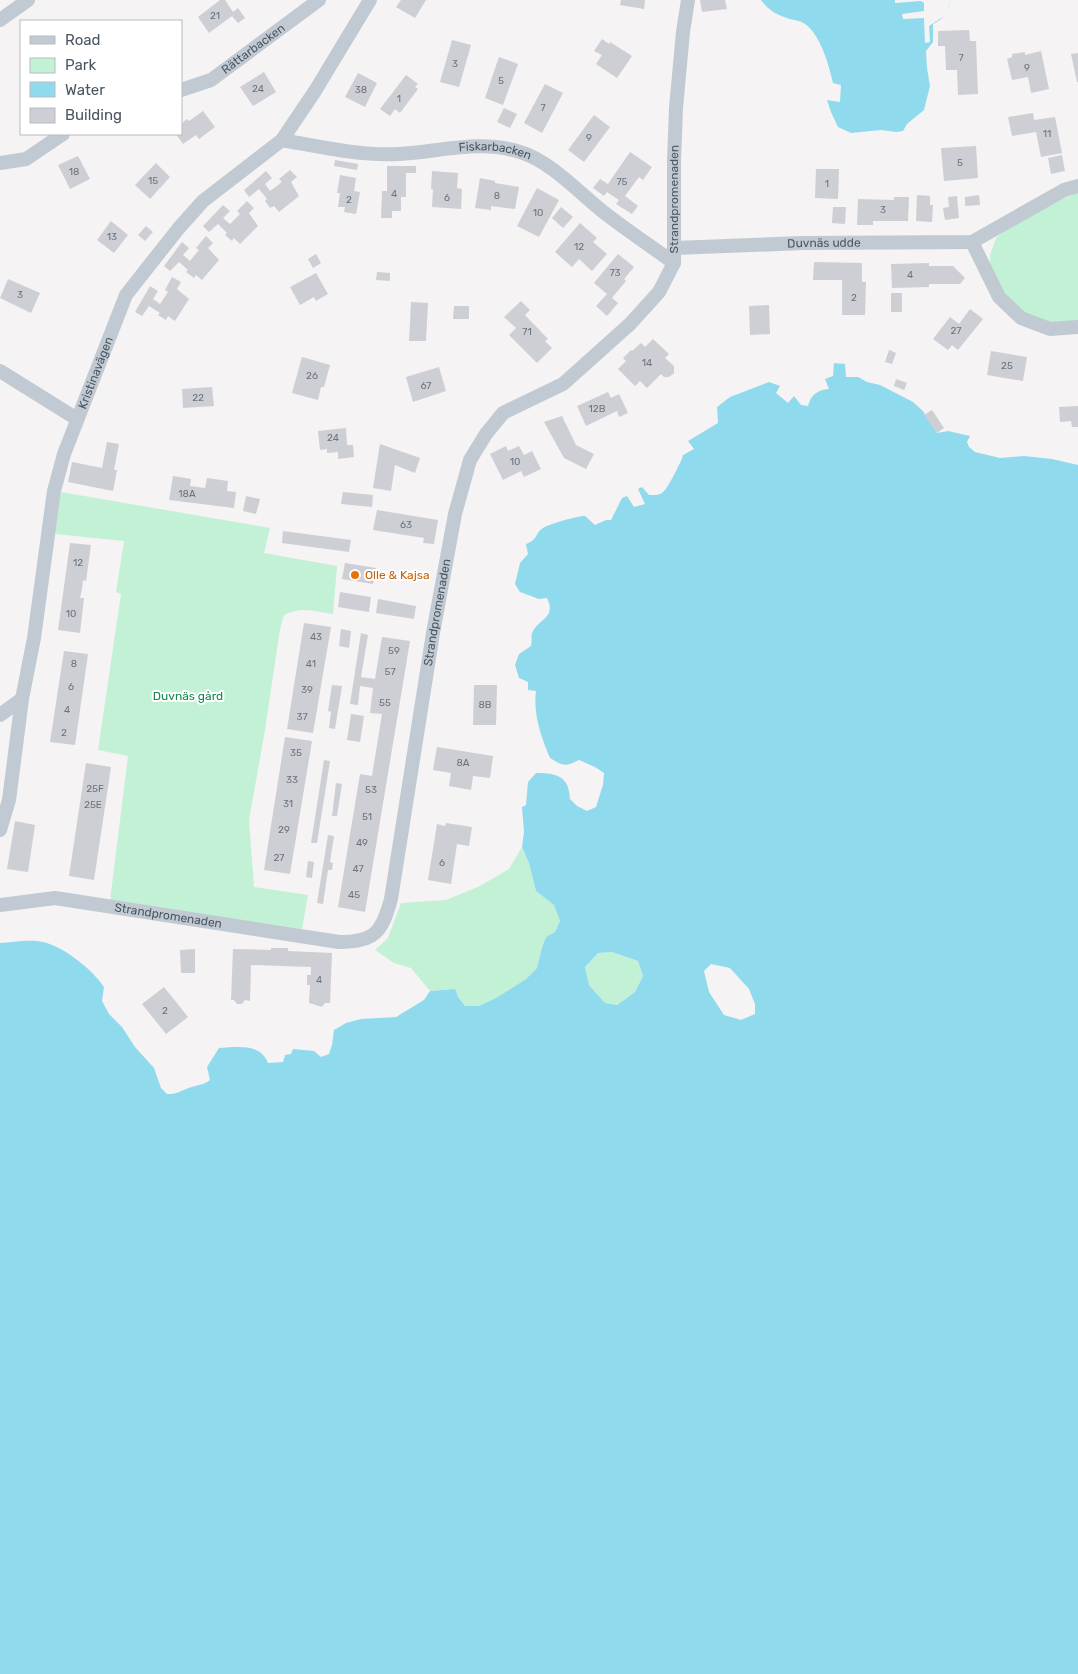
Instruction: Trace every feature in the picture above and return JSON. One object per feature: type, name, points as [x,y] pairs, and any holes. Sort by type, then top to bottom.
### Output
[{"type":"street","points":[[0,20],[28,0]]},
{"type":"street","name":"Rättarbacken","points":[[182,90],[211,80],[319,0]]},
{"type":"street","name":"Kristinavägen","points":[[0,830],[9,800],[22,700],[34,638],[54,491],[64,454],[126,295],[202,201],[282,140],[315,91],[370,0]]},
{"type":"street","name":"Strandpromenaden","points":[[0,905],[55,898],[339,942],[362,940],[373,936],[380,929],[386,919],[391,899],[433,633],[454,514],[470,460],[486,434],[503,413],[563,384],[630,324],[659,292],[674,263],[676,108],[688,0]]},
{"type":"street","points":[[0,163],[26,159],[61,135]]},
{"type":"street","name":"Fiskarbacken","points":[[282,140],[346,152],[375,154],[399,154],[471,146],[520,152],[547,165],[606,214],[674,263]]},
{"type":"street","name":"Duvnäs udde","points":[[675,248],[972,242],[1064,190],[1078,186]]},
{"type":"street","points":[[972,242],[999,297],[1021,318],[1050,330],[1078,327]]},
{"type":"street","points":[[0,372],[77,419]]},
{"type":"street","points":[[0,715],[22,700]]},
{"type":"green space","points":[[1078,193],[1078,322],[1053,324],[1032,319],[1007,299],[990,269],[990,255],[996,238],[1004,231],[1053,202]]},
{"type":"green space","name":"Duvnäs gård","points":[[61,492],[270,528],[264,553],[337,566],[333,614],[301,610],[284,615],[280,629],[249,820],[254,887],[308,895],[302,929],[110,901],[128,756],[98,750],[121,594],[116,592],[124,541],[55,534]]},
{"type":"green space","points":[[522,847],[529,863],[536,891],[554,905],[560,921],[555,932],[546,937],[537,968],[526,979],[496,998],[479,1006],[465,1006],[454,989],[430,991],[411,968],[394,963],[375,950],[388,938],[401,903],[446,900],[480,886],[509,869]]},
{"type":"green space","points":[[612,952],[638,961],[643,976],[635,992],[617,1005],[605,1003],[589,985],[585,967],[598,953]]},
{"type":"water","points":[[761,0],[951,0],[945,15],[933,24],[933,42],[926,51],[930,86],[924,110],[907,124],[903,131],[881,130],[851,133],[838,127],[827,100],[840,102],[841,85],[833,83],[826,59],[815,35],[805,24],[777,14],[770,10]]},
{"type":"water","points":[[834,363],[845,364],[846,377],[858,377],[867,382],[880,385],[913,402],[923,411],[937,433],[948,431],[970,436],[967,442],[969,447],[975,452],[1000,458],[1024,456],[1052,459],[1078,465],[1078,1674],[0,1674],[0,943],[38,941],[51,944],[93,973],[104,987],[102,1001],[109,1014],[122,1027],[135,1047],[154,1068],[161,1088],[167,1094],[177,1093],[210,1080],[207,1067],[219,1048],[241,1047],[254,1049],[265,1057],[268,1063],[283,1062],[285,1055],[291,1054],[293,1049],[314,1051],[321,1057],[329,1054],[334,1030],[346,1023],[361,1019],[396,1017],[424,1000],[430,991],[455,989],[465,1006],[479,1006],[496,998],[526,979],[537,968],[546,937],[555,932],[560,921],[554,905],[536,891],[529,863],[522,847],[524,832],[522,807],[526,805],[528,782],[536,773],[556,775],[567,785],[570,799],[577,806],[587,811],[596,807],[603,785],[604,773],[579,760],[564,765],[550,758],[538,725],[535,700],[536,691],[528,690],[528,682],[519,678],[515,665],[519,654],[531,646],[532,633],[546,618],[550,610],[547,598],[539,599],[520,592],[515,584],[520,563],[528,554],[526,544],[533,541],[543,528],[563,520],[585,516],[595,525],[611,520],[622,498],[627,496],[634,507],[645,504],[638,489],[642,487],[649,495],[662,493],[671,480],[683,455],[694,449],[688,441],[718,423],[717,407],[730,397],[769,382],[780,386],[776,393],[788,403],[794,396],[801,405],[808,406],[815,394],[829,389],[825,379],[833,376]],"holes":[[[612,952],[638,961],[643,976],[635,992],[617,1005],[605,1003],[589,985],[585,967],[598,953]],[[711,964],[730,968],[749,989],[755,1004],[755,1014],[741,1020],[724,1015],[709,992],[704,971]]]},
{"type":"pier","points":[[895,0],[951,0],[946,15],[929,26],[930,42],[925,43],[924,18],[903,19],[902,14],[924,11],[924,3],[921,1],[895,3]]},
{"type":"building","points":[[220,0],[225,0],[233,12],[238,8],[245,18],[238,23],[232,16],[209,33],[198,17]]},
{"type":"building","points":[[401,0],[426,0],[415,18],[396,7]]},
{"type":"building","points":[[621,0],[645,0],[644,9],[620,5]]},
{"type":"building","points":[[700,0],[725,0],[727,9],[702,12]]},
{"type":"building","points":[[969,30],[970,41],[976,41],[978,94],[958,95],[957,70],[946,70],[945,46],[938,46],[938,31]]},
{"type":"building","points":[[602,39],[632,56],[617,78],[596,64],[602,55],[594,51]]},
{"type":"building","points":[[452,40],[471,45],[459,87],[440,82]]},
{"type":"building","points":[[1041,51],[1049,89],[1031,93],[1028,77],[1012,80],[1007,59],[1012,57],[1012,54],[1025,52],[1025,55]]},
{"type":"building","points":[[1078,53],[1078,82],[1077,82],[1071,54]]},
{"type":"building","points":[[499,57],[518,64],[503,105],[485,98]]},
{"type":"building","points":[[264,72],[276,92],[253,106],[240,87]]},
{"type":"building","points":[[358,73],[377,83],[365,107],[345,97]]},
{"type":"building","points":[[406,75],[418,84],[415,87],[418,89],[400,113],[395,109],[390,116],[380,109]]},
{"type":"building","points":[[545,84],[563,93],[542,133],[524,123]]},
{"type":"building","points":[[504,108],[517,114],[510,128],[497,122]]},
{"type":"building","points":[[203,111],[215,127],[199,139],[196,135],[183,144],[177,135],[182,135],[182,123],[187,119],[189,121]]},
{"type":"building","points":[[1033,113],[1034,120],[1055,117],[1062,153],[1041,157],[1036,132],[1012,136],[1008,117]]},
{"type":"building","points":[[594,115],[610,127],[584,162],[568,150]]},
{"type":"building","points":[[976,146],[978,178],[944,181],[941,148]]},
{"type":"building","points":[[630,152],[652,167],[643,180],[639,177],[625,196],[638,206],[632,214],[616,204],[619,200],[607,192],[604,196],[593,188],[600,179],[608,184]]},
{"type":"building","points":[[1062,155],[1065,171],[1051,174],[1048,158]]},
{"type":"building","points":[[78,156],[90,179],[70,189],[58,165]]},
{"type":"building","points":[[335,160],[358,164],[357,170],[334,166]]},
{"type":"building","points":[[156,163],[170,177],[150,199],[135,185]]},
{"type":"building","points":[[387,166],[416,166],[416,173],[406,173],[406,197],[401,197],[401,211],[392,211],[392,218],[381,218],[382,191],[387,191]]},
{"type":"building","points":[[816,169],[839,169],[838,199],[815,198]]},
{"type":"building","points":[[290,170],[297,177],[291,182],[299,196],[279,212],[274,206],[270,208],[265,201],[267,199],[259,189],[249,197],[244,190],[266,171],[272,178],[265,184],[270,191],[282,182],[279,179]]},
{"type":"building","points":[[432,171],[458,173],[457,188],[462,189],[461,209],[432,207]]},
{"type":"building","points":[[340,175],[356,178],[354,191],[360,192],[356,214],[344,212],[345,207],[338,207],[340,193],[337,193]]},
{"type":"building","points":[[480,178],[519,187],[515,209],[491,206],[491,210],[475,208]]},
{"type":"building","points":[[537,188],[559,200],[539,237],[517,226]]},
{"type":"building","points":[[917,195],[930,196],[930,205],[933,205],[932,222],[916,221]]},
{"type":"building","points":[[979,195],[980,205],[965,206],[965,197]]},
{"type":"building","points":[[957,196],[959,218],[945,220],[943,208],[949,207],[948,197]]},
{"type":"building","points":[[894,197],[909,197],[908,221],[873,221],[873,225],[857,225],[858,199],[894,200]]},
{"type":"building","points":[[247,201],[254,208],[249,213],[258,226],[240,244],[234,238],[232,241],[225,235],[227,233],[218,224],[209,232],[203,226],[223,205],[230,211],[223,218],[230,224],[240,214],[237,211]]},
{"type":"building","points":[[561,207],[573,217],[563,228],[552,218]]},
{"type":"building","points":[[833,207],[846,207],[845,224],[832,223]]},
{"type":"building","points":[[111,221],[128,235],[114,253],[97,240]]},
{"type":"building","points":[[580,223],[597,238],[593,242],[607,254],[592,271],[579,259],[572,267],[555,252]]},
{"type":"building","points":[[146,226],[153,232],[145,241],[138,235]]},
{"type":"building","points":[[206,236],[213,243],[208,248],[219,260],[202,280],[196,275],[194,278],[186,272],[188,270],[179,262],[170,271],[164,266],[182,242],[189,248],[183,255],[190,261],[199,250],[196,248]]},
{"type":"building","points":[[316,254],[321,263],[313,268],[308,259]]},
{"type":"building","points":[[618,254],[634,267],[624,279],[626,281],[612,298],[618,303],[607,316],[596,306],[607,294],[594,283]]},
{"type":"building","points":[[814,262],[862,263],[862,282],[866,282],[865,315],[842,315],[842,280],[813,280]]},
{"type":"building","points":[[929,263],[929,266],[953,266],[965,278],[960,284],[929,284],[929,287],[892,288],[891,264]]},
{"type":"building","points":[[377,272],[390,273],[390,281],[376,280]]},
{"type":"building","points":[[316,273],[328,294],[316,301],[314,297],[300,305],[290,287]]},
{"type":"building","points":[[172,277],[181,282],[177,289],[189,299],[175,321],[168,316],[166,320],[158,315],[160,313],[149,306],[142,316],[135,312],[150,286],[158,291],[153,299],[160,304],[168,292],[165,290]]},
{"type":"building","points":[[8,279],[40,293],[31,313],[0,298]]},
{"type":"building","points":[[891,293],[902,293],[902,312],[891,312]]},
{"type":"building","points":[[521,301],[530,310],[525,315],[548,339],[545,341],[552,348],[537,363],[509,335],[516,328],[504,317]]},
{"type":"building","points":[[411,302],[428,303],[426,341],[409,341]]},
{"type":"building","points":[[769,305],[770,334],[750,335],[749,306]]},
{"type":"building","points":[[454,306],[469,306],[469,319],[453,319]]},
{"type":"building","points":[[970,309],[983,319],[958,350],[952,345],[948,350],[933,339],[950,317],[959,324]]},
{"type":"building","points":[[653,339],[669,354],[665,358],[674,366],[674,373],[669,377],[664,377],[661,374],[647,388],[640,381],[635,386],[618,369],[626,361],[623,358],[631,350],[641,343],[645,347]]},
{"type":"building","points":[[889,350],[896,353],[892,364],[885,362]]},
{"type":"building","points":[[991,351],[1027,357],[1023,381],[987,375]]},
{"type":"building","points":[[302,357],[330,365],[318,400],[292,393]]},
{"type":"building","points":[[439,367],[446,391],[413,402],[406,377]]},
{"type":"building","points":[[896,379],[907,383],[904,390],[894,386]]},
{"type":"building","points":[[212,387],[214,406],[183,408],[182,389]]},
{"type":"building","points":[[608,392],[611,398],[619,394],[628,413],[619,417],[617,411],[586,426],[577,406]]},
{"type":"building","points":[[1078,406],[1078,427],[1072,427],[1071,421],[1060,422],[1059,407]]},
{"type":"building","points":[[932,410],[944,428],[937,433],[924,415]]},
{"type":"building","points":[[562,416],[576,445],[594,454],[586,469],[564,458],[544,422]]},
{"type":"building","points":[[346,428],[347,445],[353,445],[354,457],[338,459],[338,452],[327,453],[327,449],[320,450],[318,431]]},
{"type":"building","points":[[107,442],[119,444],[114,470],[117,470],[113,491],[68,482],[72,462],[102,468]]},
{"type":"building","points":[[380,444],[420,458],[415,473],[395,465],[391,491],[373,488]]},
{"type":"building","points":[[506,446],[508,451],[519,446],[524,455],[532,451],[541,469],[524,477],[521,471],[503,480],[490,454]]},
{"type":"building","points":[[173,476],[191,479],[190,486],[205,488],[207,478],[228,481],[227,491],[236,492],[234,508],[169,500]]},
{"type":"building","points":[[343,492],[373,495],[372,507],[341,504]]},
{"type":"building","points":[[246,496],[260,499],[256,514],[243,511]]},
{"type":"building","points":[[377,510],[438,520],[434,544],[423,543],[424,538],[373,530]]},
{"type":"building","points":[[283,531],[351,540],[349,552],[282,543]]},
{"type":"building","points":[[70,543],[91,545],[86,581],[83,580],[80,598],[84,598],[80,633],[58,630]]},
{"type":"building","points":[[345,563],[376,568],[373,584],[342,579]]},
{"type":"building","points":[[340,592],[371,597],[369,612],[338,607]]},
{"type":"building","points":[[378,599],[416,606],[414,619],[376,613]]},
{"type":"building","points":[[304,623],[331,627],[313,733],[287,729]]},
{"type":"building","points":[[341,629],[351,631],[349,648],[339,646]]},
{"type":"building","points":[[361,633],[368,635],[361,677],[375,679],[382,637],[410,641],[365,912],[338,907],[360,774],[372,776],[382,714],[370,713],[373,688],[360,686],[358,705],[350,704]]},
{"type":"building","points":[[64,651],[88,654],[75,745],[50,742]]},
{"type":"building","points":[[332,685],[342,686],[335,729],[329,728],[331,712],[328,711]]},
{"type":"building","points":[[474,685],[497,685],[496,725],[473,725]]},
{"type":"building","points":[[351,714],[364,716],[360,742],[347,740]]},
{"type":"building","points":[[285,737],[312,741],[290,874],[264,870]]},
{"type":"building","points":[[437,747],[493,756],[490,778],[473,776],[471,790],[449,786],[451,773],[433,770]]},
{"type":"building","points":[[324,760],[330,761],[317,843],[311,843]]},
{"type":"building","points":[[86,763],[111,767],[94,880],[69,876]]},
{"type":"building","points":[[336,783],[342,784],[337,816],[332,816]]},
{"type":"building","points":[[15,821],[35,825],[28,872],[7,869]]},
{"type":"building","points":[[446,823],[472,827],[469,846],[457,844],[451,884],[428,880],[437,824],[445,826]]},
{"type":"building","points":[[328,835],[334,836],[330,862],[333,863],[332,870],[328,870],[323,904],[317,903]]},
{"type":"building","points":[[308,861],[314,862],[312,878],[306,877]]},
{"type":"building","points":[[271,948],[288,948],[288,951],[332,953],[330,1003],[325,1003],[322,1007],[309,1003],[310,985],[307,985],[307,975],[311,975],[311,967],[251,965],[250,1001],[245,1000],[242,1004],[237,1004],[234,1000],[231,1000],[233,949],[271,950]]},
{"type":"building","points":[[195,949],[195,973],[181,973],[180,950]]},
{"type":"building","points":[[164,987],[188,1017],[166,1034],[142,1004]]},
{"type":"place","name":"Olle & Kajsa","points":[[355,575]]}]
